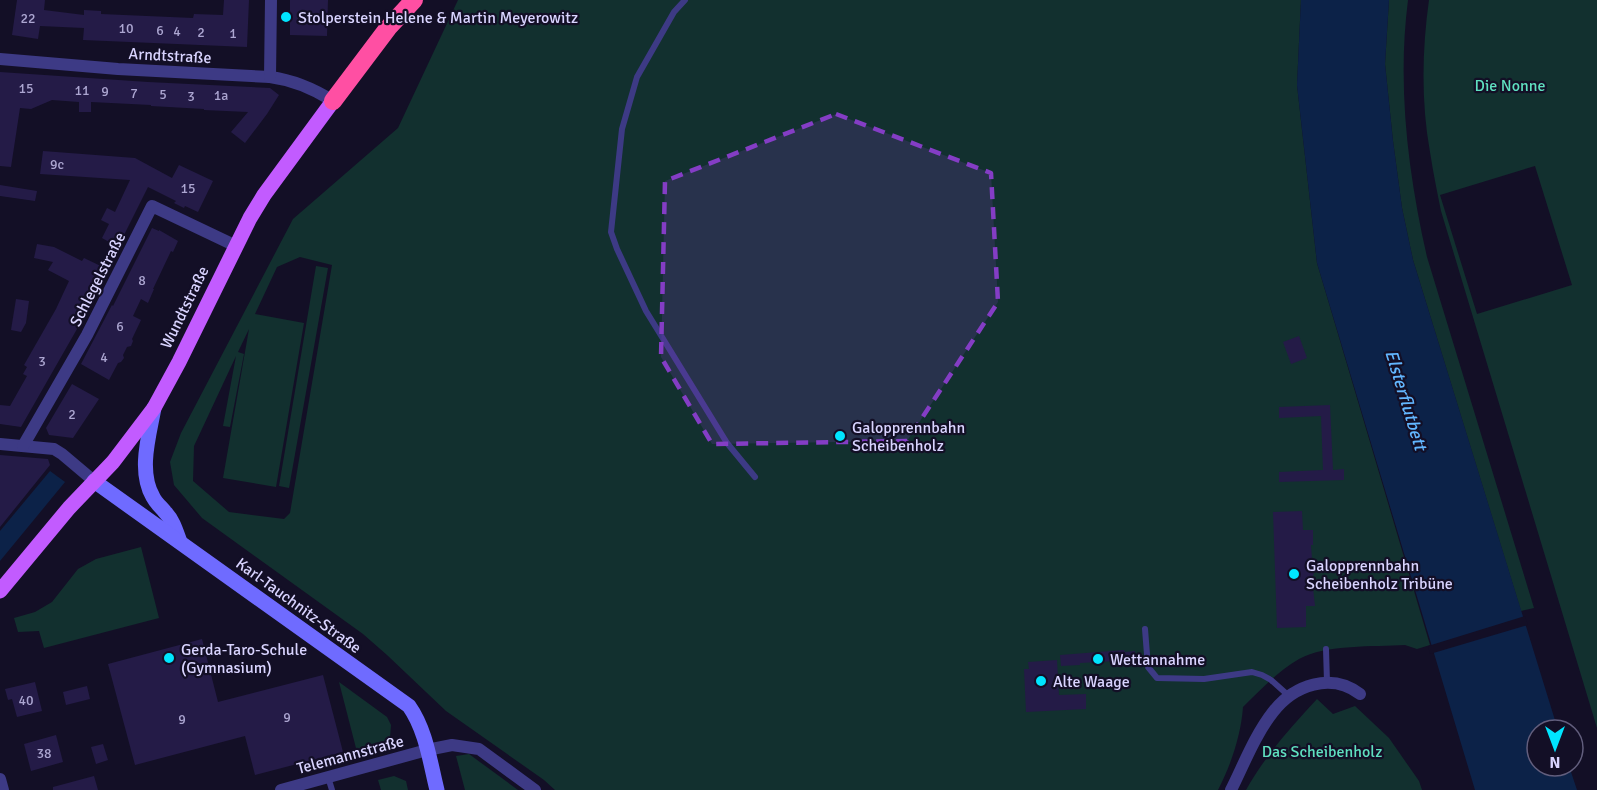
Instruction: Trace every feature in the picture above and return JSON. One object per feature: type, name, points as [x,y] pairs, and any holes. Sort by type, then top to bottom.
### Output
[{"type":"highway","name":"Wundtstraße","points":[[388,28],[404,0]]},
{"type":"highway","name":"Wundtstraße","points":[[333,101],[388,28],[414,0]]},
{"type":"highway","points":[[388,28],[420,0]]},
{"type":"main road","name":"Wundtstraße","points":[[0,591],[69,508],[119,454],[154,408],[250,218],[264,195],[333,101]]},
{"type":"main road","points":[[154,408],[145,472],[156,502],[174,525],[180,542]]},
{"type":"main road","name":"Karl-Tauchnitz-Straße","points":[[94,481],[409,706],[418,720],[437,790]]},
{"type":"street","points":[[270,77],[271,0]]},
{"type":"street","name":"Arndtstraße","points":[[0,59],[286,79],[317,91],[333,101]]},
{"type":"street","name":"Schlegelstraße","points":[[23,446],[87,335],[152,206],[236,246]]},
{"type":"street","points":[[0,444],[54,449],[94,481]]},
{"type":"street","points":[[1231,790],[1273,711],[1290,696],[1308,686],[1327,682],[1335,682],[1360,694]]},
{"type":"street","name":"Telemannstraße","points":[[281,790],[452,745],[479,749],[535,790]]},
{"type":"street","points":[[0,778],[3,790]]},
{"type":"lane","points":[[686,0],[674,12],[637,77],[622,129],[611,232],[646,311],[727,443],[755,477]]},
{"type":"lane","points":[[1145,628],[1148,668],[1157,678],[1204,679],[1251,672],[1262,675],[1290,696]]},
{"type":"lane","points":[[1326,649],[1327,682]]},
{"type":"lane","points":[[328,777],[332,790]]},
{"type":"highlighted area","points":[[836,114],[991,173],[998,302],[907,441],[712,444],[661,357],[665,181]]},
{"type":"green space","name":"Galopprennbahn Scheibenholz","points":[[458,0],[1301,0],[1297,85],[1317,263],[1430,645],[1417,649],[1405,645],[1336,649],[1310,654],[1291,664],[1243,707],[1235,750],[1218,790],[555,790],[446,711],[363,634],[202,518],[174,485],[170,462],[181,433],[293,219],[398,128]],"holes":[[[300,257],[332,265],[290,513],[284,519],[229,512],[193,481],[194,446],[236,356],[223,426],[230,427],[244,354],[238,352],[249,329],[223,478],[276,487],[304,323],[255,314],[277,267]]]},
{"type":"green space","points":[[1389,0],[1408,0],[1404,97],[1414,194],[1427,257],[1534,608],[1521,611],[1413,260],[1402,208],[1385,64]]},
{"type":"green space","name":"Die Nonne","points":[[1429,0],[1597,0],[1597,728],[1441,211],[1425,114],[1424,57]],"holes":[[[1535,166],[1572,285],[1477,314],[1440,195]]]},
{"type":"green space","points":[[316,266],[328,268],[289,488],[279,486]]},
{"type":"green space","points":[[141,547],[159,618],[44,648],[39,631],[18,632],[14,618],[35,612],[52,602],[78,569],[96,559]]},
{"type":"green space","points":[[339,682],[387,717],[391,725],[390,739],[381,745],[357,752]]},
{"type":"green space","name":"Das Scheibenholz","points":[[1317,699],[1333,714],[1355,706],[1389,738],[1419,781],[1422,790],[1246,790],[1278,743]]},
{"type":"green space","points":[[469,754],[518,790],[465,790],[456,756]]},
{"type":"green space","points":[[394,776],[406,781],[408,790],[381,790],[378,780]]},
{"type":"water","name":"Elsterflutbett","points":[[1301,0],[1389,0],[1385,64],[1402,208],[1413,260],[1554,718],[1525,718],[1525,778],[1573,778],[1577,790],[1475,790],[1317,263],[1297,85]]},
{"type":"water","points":[[50,471],[65,482],[0,561],[0,531]]},
{"type":"pier","points":[[1525,616],[1528,625],[1430,654],[1428,646]]},
{"type":"building","points":[[17,0],[45,0],[44,10],[84,15],[84,10],[101,11],[101,14],[193,18],[194,14],[223,15],[224,0],[249,0],[247,47],[83,40],[84,28],[40,26],[38,39],[12,35]]},
{"type":"building","points":[[290,0],[328,0],[327,36],[290,35]]},
{"type":"building","points":[[0,72],[270,88],[279,95],[245,143],[231,132],[248,112],[91,102],[91,112],[79,112],[79,102],[52,100],[31,109],[20,108],[11,167],[0,166]]},
{"type":"building","points":[[43,151],[135,158],[172,178],[179,165],[213,181],[198,212],[174,203],[176,201],[148,187],[118,247],[102,238],[109,224],[101,220],[107,208],[115,212],[130,180],[40,174]]},
{"type":"building","points":[[0,185],[37,191],[35,201],[0,196]]},
{"type":"building","points":[[152,228],[178,241],[173,252],[171,251],[148,303],[141,299],[133,316],[141,320],[133,341],[131,346],[127,347],[124,358],[118,363],[109,380],[81,364]]},
{"type":"building","points":[[37,244],[54,247],[82,261],[84,258],[107,269],[77,329],[21,427],[0,424],[0,405],[10,406],[27,376],[23,374],[27,367],[24,365],[69,281],[48,270],[53,262],[34,258]]},
{"type":"building","points":[[16,299],[29,301],[26,323],[21,332],[11,330]]},
{"type":"building","points":[[1299,336],[1307,358],[1291,364],[1283,342]]},
{"type":"building","points":[[72,384],[99,399],[73,438],[49,435],[46,428]]},
{"type":"building","points":[[1330,405],[1333,470],[1344,469],[1344,480],[1279,482],[1279,472],[1323,470],[1321,416],[1279,418],[1279,407]]},
{"type":"building","points":[[0,455],[48,459],[50,465],[0,527]]},
{"type":"building","name":"Galopprennbahn Scheibenholz Tribüne","points":[[1302,511],[1303,530],[1313,530],[1313,545],[1311,545],[1315,569],[1312,579],[1315,606],[1306,606],[1306,627],[1277,628],[1273,512]]},
{"type":"building","points":[[202,639],[218,702],[323,675],[343,752],[255,775],[245,736],[135,765],[108,664]]},
{"type":"building","name":"Wettannahme","points":[[1124,650],[1125,652],[1135,651],[1136,664],[1116,667],[1116,661],[1061,666],[1060,655]]},
{"type":"building","name":"Alte Waage","points":[[1057,660],[1059,695],[1086,694],[1086,709],[1026,712],[1024,669],[1029,669],[1028,662]]},
{"type":"building","points":[[35,682],[42,711],[17,717],[12,699],[8,700],[5,689]]},
{"type":"building","points":[[87,686],[90,699],[66,705],[63,692]]},
{"type":"building","points":[[56,735],[63,762],[31,771],[24,744]]},
{"type":"building","points":[[103,744],[108,760],[96,764],[91,747]]},
{"type":"building","points":[[94,776],[98,790],[53,790],[53,787]]},
{"type":"place","name":"Stolperstein Helene & Martin Meyerowitz","points":[[286,17]]},
{"type":"place","name":"Galopprennbahn Scheibenholz","points":[[840,436]]},
{"type":"place","name":"Galopprennbahn Scheibenholz Tribüne","points":[[1294,574]]},
{"type":"place","name":"Gerda-Taro-Schule (Gymnasium)","points":[[169,658]]},
{"type":"place","name":"Wettannahme","points":[[1098,659]]},
{"type":"place","name":"Alte Waage","points":[[1041,681]]}]
